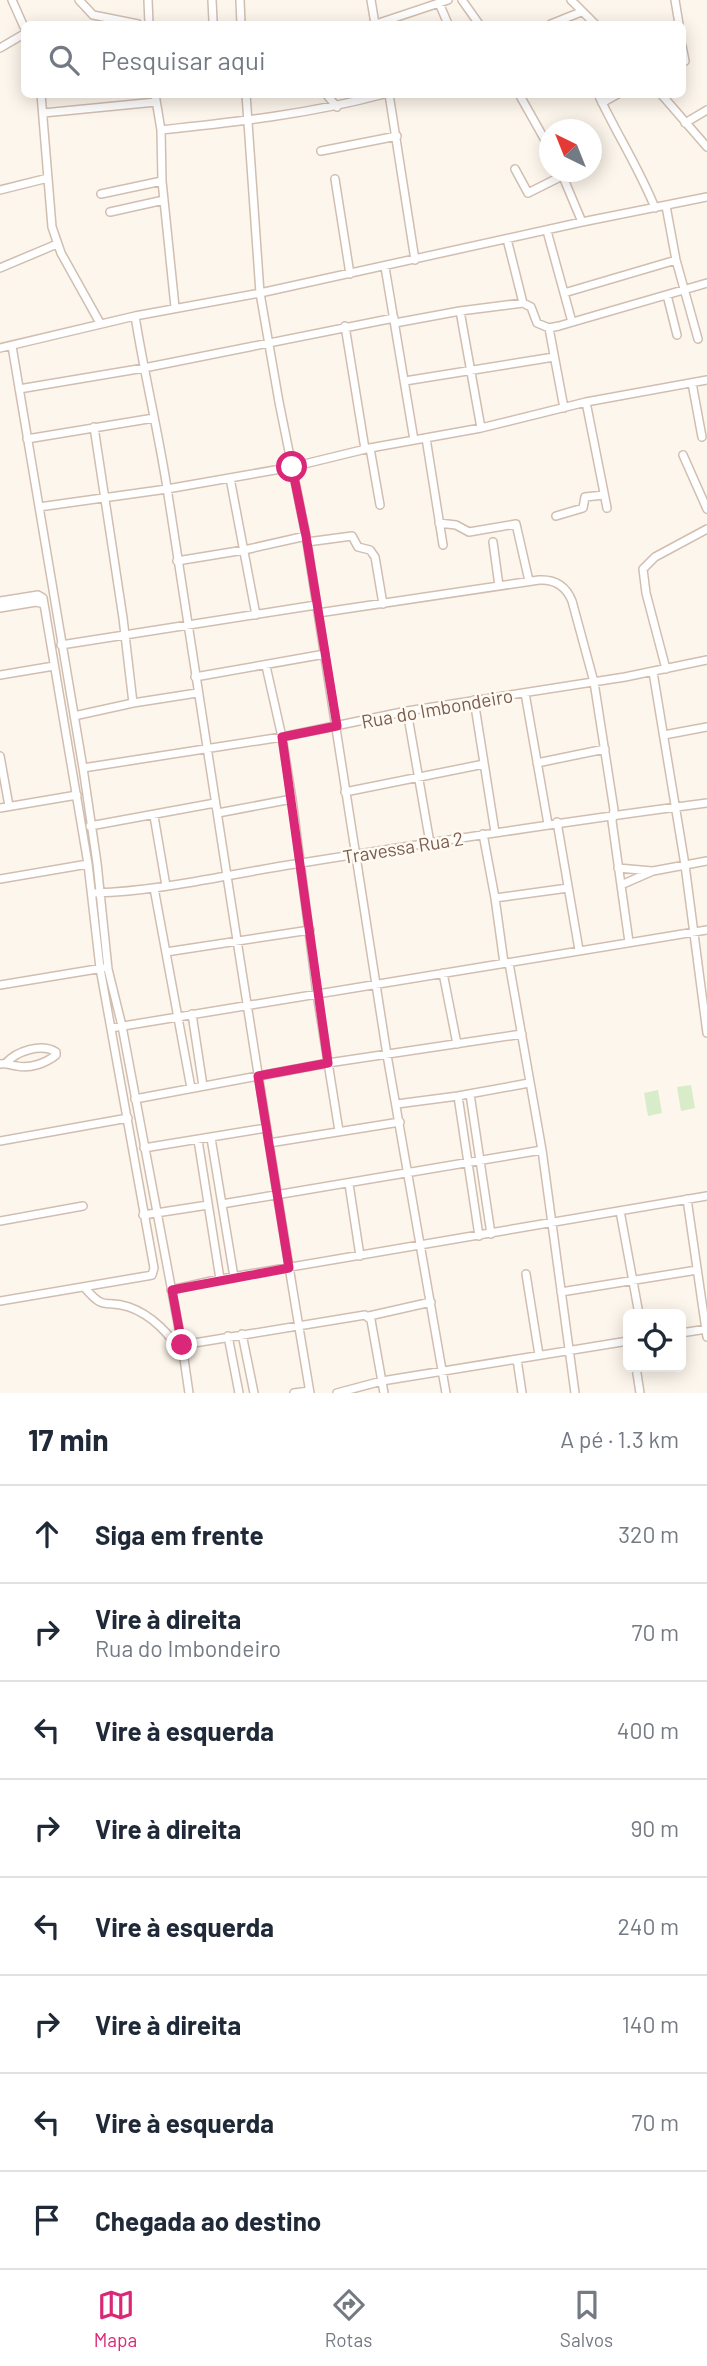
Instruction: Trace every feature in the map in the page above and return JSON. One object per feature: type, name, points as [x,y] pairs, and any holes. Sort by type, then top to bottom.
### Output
[{"type":"street","points":[[12,0],[21,21]]},
{"type":"street","points":[[79,0],[93,15],[123,21]]},
{"type":"street","points":[[148,0],[149,21]]},
{"type":"street","points":[[212,0],[213,21]]},
{"type":"street","points":[[240,0],[241,21]]},
{"type":"street","points":[[371,0],[375,21]]},
{"type":"street","points":[[385,21],[448,0]]},
{"type":"street","points":[[462,0],[476,21]]},
{"type":"street","points":[[571,0],[592,21]]},
{"type":"street","points":[[675,0],[678,21]]},
{"type":"street","points":[[439,4],[447,21]]},
{"type":"street","points":[[564,21],[581,12]]},
{"type":"street","points":[[0,48],[21,36]]},
{"type":"street","points":[[41,98],[52,227],[57,244],[100,323]]},
{"type":"street","points":[[43,113],[155,98],[161,130],[162,181],[175,307]]},
{"type":"street","points":[[246,98],[260,293],[306,539],[387,1055],[446,1393]]},
{"type":"street","points":[[329,98],[337,107]]},
{"type":"street","points":[[161,130],[248,121],[337,107],[371,98]]},
{"type":"street","points":[[387,98],[397,136],[415,260]]},
{"type":"street","points":[[521,98],[539,129]]},
{"type":"street","points":[[600,98],[640,171],[655,208]]},
{"type":"street","points":[[602,103],[611,98]]},
{"type":"street","points":[[665,98],[707,147]]},
{"type":"street","points":[[685,124],[707,110]]},
{"type":"street","points":[[321,151],[397,136]]},
{"type":"street","points":[[515,169],[528,193],[547,182]]},
{"type":"street","points":[[0,190],[48,178]]},
{"type":"street","points":[[335,179],[350,274]]},
{"type":"street","points":[[101,194],[162,181]]},
{"type":"street","points":[[564,182],[582,222]]},
{"type":"street","points":[[0,348],[100,323],[260,293],[707,197]]},
{"type":"street","points":[[110,212],[164,200]]},
{"type":"street","points":[[666,206],[676,260],[698,339]]},
{"type":"street","points":[[547,230],[572,322]]},
{"type":"street","points":[[507,239],[523,303]]},
{"type":"street","points":[[0,268],[57,244]]},
{"type":"street","points":[[564,293],[676,260]]},
{"type":"street","points":[[385,267],[414,440]]},
{"type":"street","points":[[19,389],[269,344],[345,326],[523,303],[531,306],[537,323],[549,327],[707,283]]},
{"type":"street","points":[[667,295],[677,335]]},
{"type":"street","points":[[460,311],[481,428]]},
{"type":"street","points":[[135,316],[167,489],[197,694],[309,1392],[294,1393]]},
{"type":"street","points":[[345,326],[380,505]]},
{"type":"street","points":[[549,327],[564,408]]},
{"type":"street","points":[[12,346],[83,768],[100,892],[104,968],[122,1026],[189,1393]]},
{"type":"street","points":[[405,381],[554,357]]},
{"type":"street","points":[[39,507],[167,489],[292,467],[367,448],[481,428],[586,402],[707,380]]},
{"type":"street","points":[[692,383],[702,437]]},
{"type":"street","points":[[586,402],[607,508]]},
{"type":"street","points":[[27,439],[154,418]]},
{"type":"street","points":[[94,427],[134,703]]},
{"type":"street","points":[[426,438],[443,545]]},
{"type":"street","points":[[683,455],[707,509]]},
{"type":"street","points":[[230,478],[256,615]]},
{"type":"street","points":[[556,516],[582,509],[585,498],[604,495]]},
{"type":"street","points":[[439,523],[456,525],[466,532],[516,524],[529,581]]},
{"type":"street","points":[[666,669],[646,593],[643,569],[655,557],[707,529]]},
{"type":"street","points":[[177,561],[306,539],[352,536],[358,547],[370,550],[375,557],[383,604]]},
{"type":"street","points":[[493,542],[499,586]]},
{"type":"street","points":[[61,645],[256,615],[383,604],[529,581],[554,581],[570,596],[594,682],[614,810],[618,868],[629,942]]},
{"type":"street","points":[[0,601],[38,595],[42,596],[44,604],[88,864],[111,1028],[154,1268],[152,1275],[0,1301]]},
{"type":"street","points":[[0,608],[36,602],[44,604]]},
{"type":"street","points":[[195,677],[325,654]]},
{"type":"street","name":"Rua do Imbondeiro","points":[[83,768],[282,737],[407,711],[653,672],[707,660]]},
{"type":"street","points":[[0,675],[54,666]]},
{"type":"street","points":[[266,666],[292,799],[317,994],[339,1131]]},
{"type":"street","points":[[653,672],[685,865],[707,1034]]},
{"type":"street","points":[[525,693],[548,824]]},
{"type":"street","points":[[74,716],[134,703],[197,694]]},
{"type":"street","points":[[474,700],[495,832]]},
{"type":"street","points":[[407,711],[430,843]]},
{"type":"street","points":[[664,734],[707,727]]},
{"type":"street","points":[[537,763],[605,749]]},
{"type":"street","points":[[0,756],[4,807],[77,795]]},
{"type":"street","points":[[345,792],[484,764]]},
{"type":"street","points":[[218,813],[292,799]]},
{"type":"street","points":[[90,827],[215,803]]},
{"type":"street","name":"Travessa Rua 2","points":[[91,893],[166,887],[228,874],[557,822],[707,803]]},
{"type":"street","points":[[154,816],[166,887]]},
{"type":"street","points":[[557,822],[579,950]]},
{"type":"street","points":[[483,834],[522,1034],[575,1393]]},
{"type":"street","points":[[621,885],[653,872],[707,861]]},
{"type":"street","points":[[0,879],[88,864]]},
{"type":"street","points":[[618,868],[653,872]]},
{"type":"street","points":[[495,898],[568,887]]},
{"type":"street","points":[[154,888],[191,1088]]},
{"type":"street","points":[[166,952],[310,930]]},
{"type":"street","points":[[111,1028],[707,930]]},
{"type":"street","points":[[0,985],[104,968]]},
{"type":"street","points":[[443,973],[457,1044]]},
{"type":"street","points":[[192,1014],[203,1086]]},
{"type":"street","points":[[135,1099],[328,1063],[522,1034]]},
{"type":"street","points":[[47,1048],[56,1052],[49,1061],[39,1064],[20,1067],[3,1063],[29,1050],[47,1048]]},
{"type":"street","points":[[397,1104],[528,1083]]},
{"type":"street","points":[[470,1094],[491,1234]]},
{"type":"street","points":[[458,1096],[479,1236]]},
{"type":"street","points":[[0,1141],[128,1118]]},
{"type":"street","points":[[269,1143],[400,1122]]},
{"type":"street","points":[[144,1148],[266,1128]]},
{"type":"street","points":[[211,1138],[234,1277]]},
{"type":"street","points":[[198,1139],[220,1279]]},
{"type":"street","points":[[208,1206],[541,1150]]},
{"type":"street","points":[[349,1184],[360,1256]]},
{"type":"street","points":[[172,1290],[220,1279],[707,1196]]},
{"type":"street","points":[[686,1333],[707,1332],[687,1199]]},
{"type":"street","points":[[143,1215],[222,1203]]},
{"type":"street","points":[[0,1220],[83,1206]]},
{"type":"street","points":[[620,1211],[638,1309]]},
{"type":"street","points":[[561,1292],[697,1270]]},
{"type":"street","points":[[526,1274],[539,1355]]},
{"type":"street","points":[[85,1288],[101,1304],[130,1307],[164,1330],[184,1359]]},
{"type":"street","points":[[182,1345],[361,1315],[369,1316],[431,1302]]},
{"type":"street","points":[[369,1316],[384,1393]]},
{"type":"street","points":[[242,1334],[254,1393]]},
{"type":"street","points":[[228,1336],[239,1393]]},
{"type":"street","points":[[337,1393],[382,1381],[623,1342]]},
{"type":"street","points":[[517,1359],[522,1393]]},
{"type":"street","points":[[637,1372],[640,1393]]},
{"type":"green space","points":[[691,1085],[695,1108],[681,1111],[677,1087]]},
{"type":"green space","points":[[658,1090],[662,1113],[648,1116],[644,1093]]},
{"type":"route","points":[[182,1345],[172,1290],[289,1268],[258,1076],[328,1063],[282,737],[337,726],[292,467]]}]
